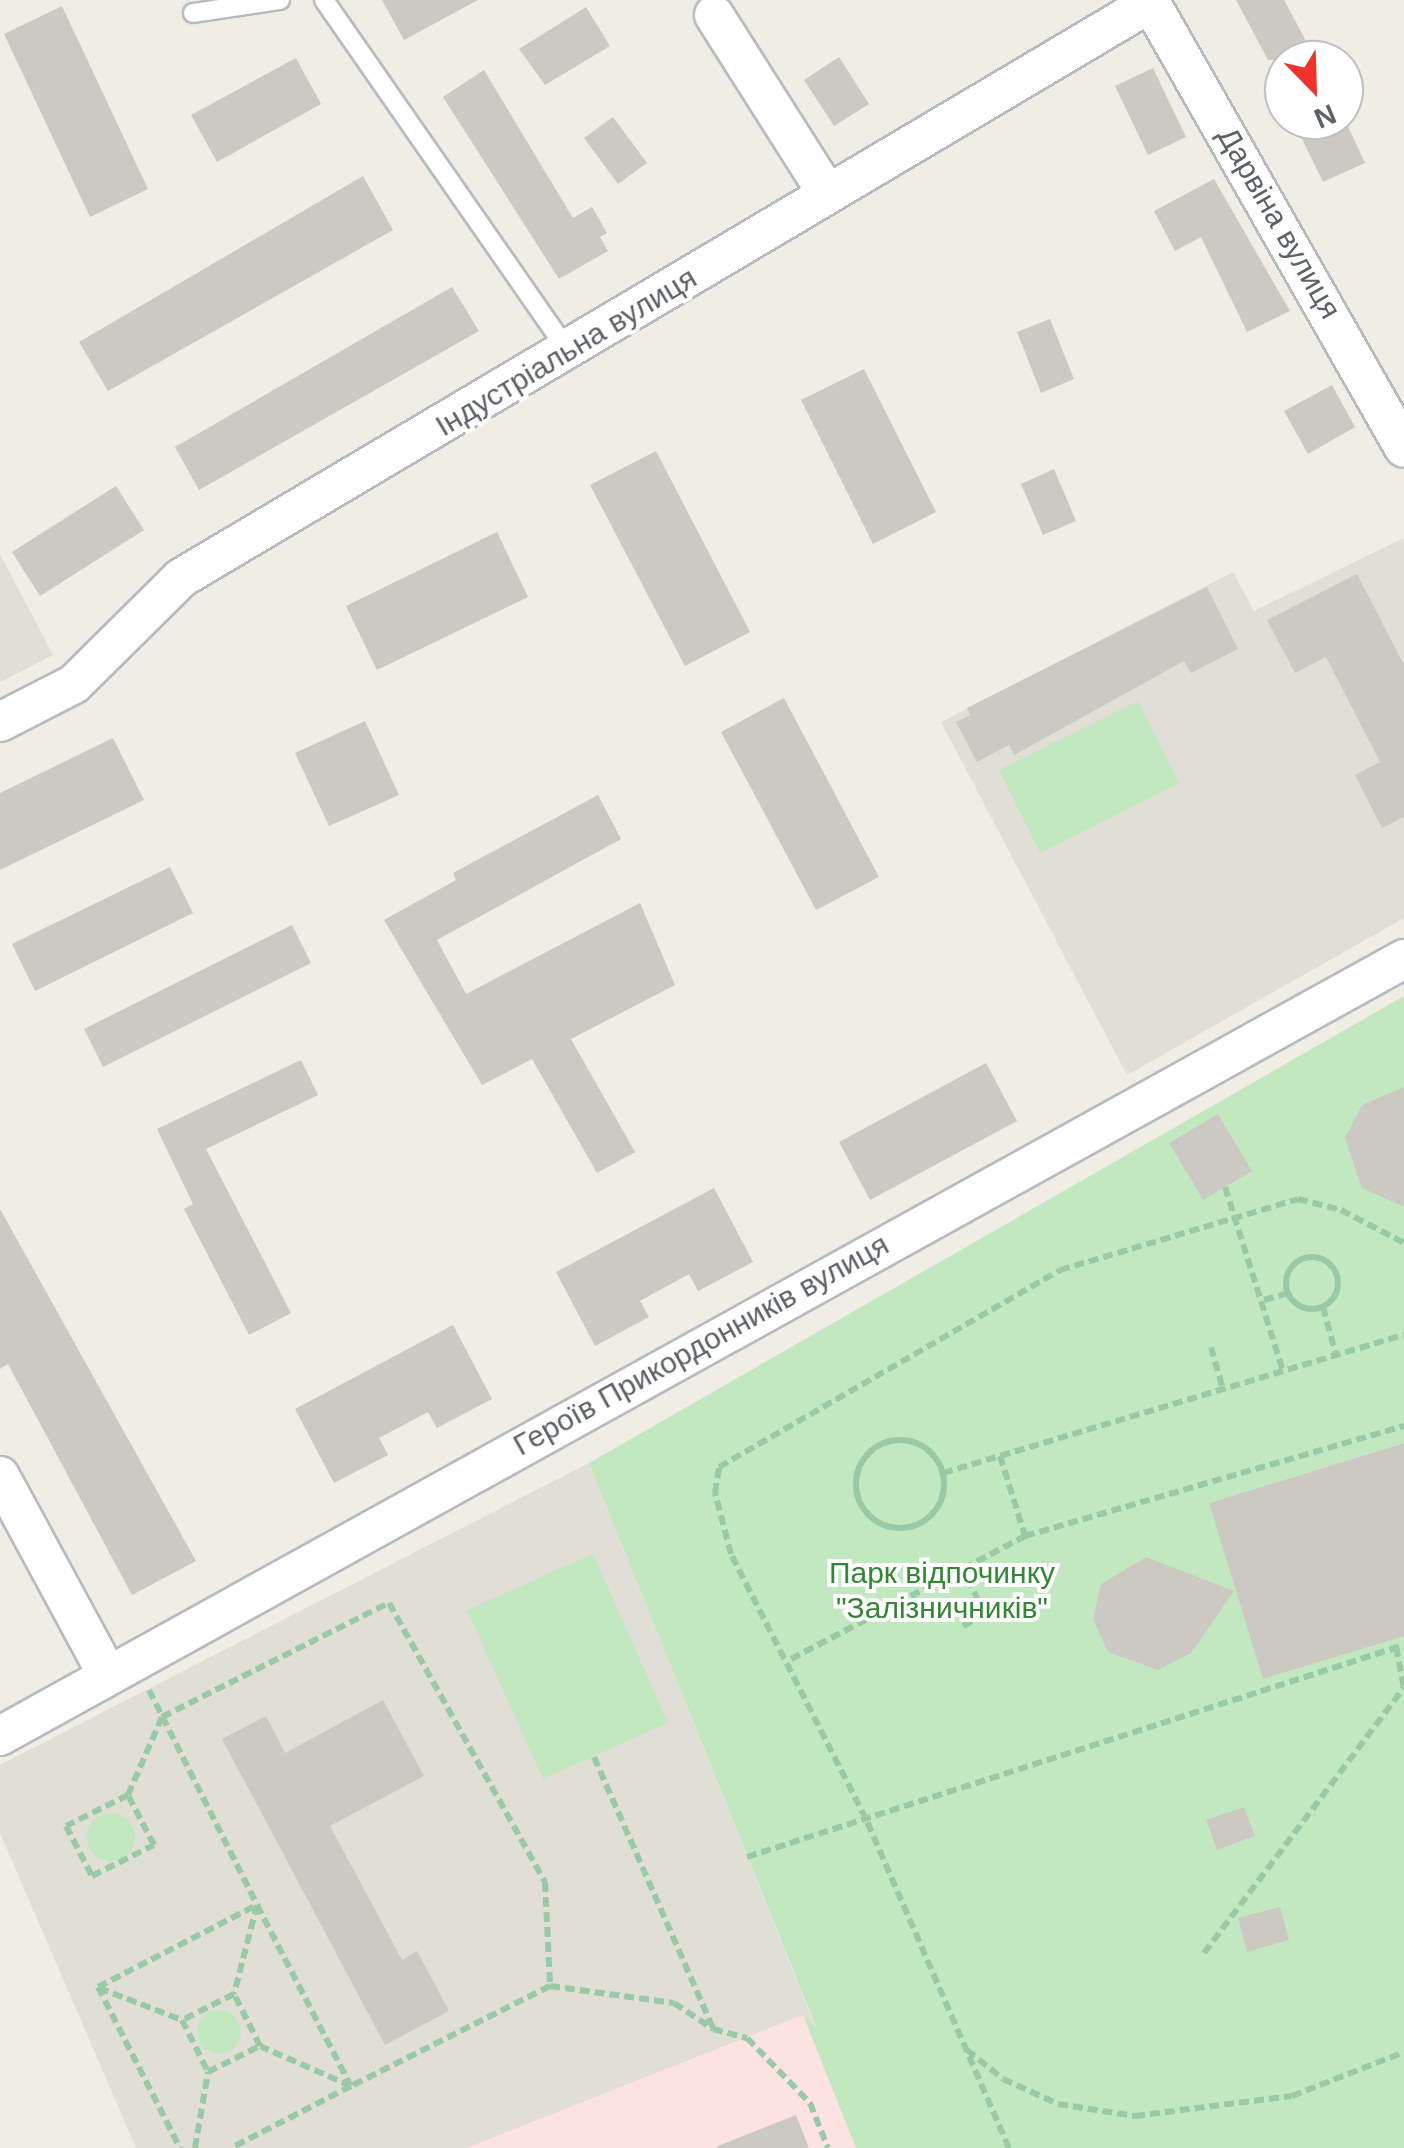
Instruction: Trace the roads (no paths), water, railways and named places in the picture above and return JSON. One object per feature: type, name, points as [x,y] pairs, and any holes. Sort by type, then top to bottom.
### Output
[{"type":"street","name":"Індустріальна вулиця","points":[[0,722],[74,684],[181,578],[570,352],[1149,1]]},
{"type":"street","name":"Дарвіна вулиця","points":[[1149,1],[1404,448]]},
{"type":"street","points":[[714,15],[827,193]]},
{"type":"street","name":"Героїв Прикордонників вулиця","points":[[0,1736],[120,1665],[1404,959]]},
{"type":"street","points":[[0,1476],[120,1665]]},
{"type":"lane","points":[[193,13],[280,0]]},
{"type":"lane","points":[[324,0],[570,352]]},
{"type":"park label","name":"Парк відпочинку \"Залізничників\"","points":[[942,1590]]}]
